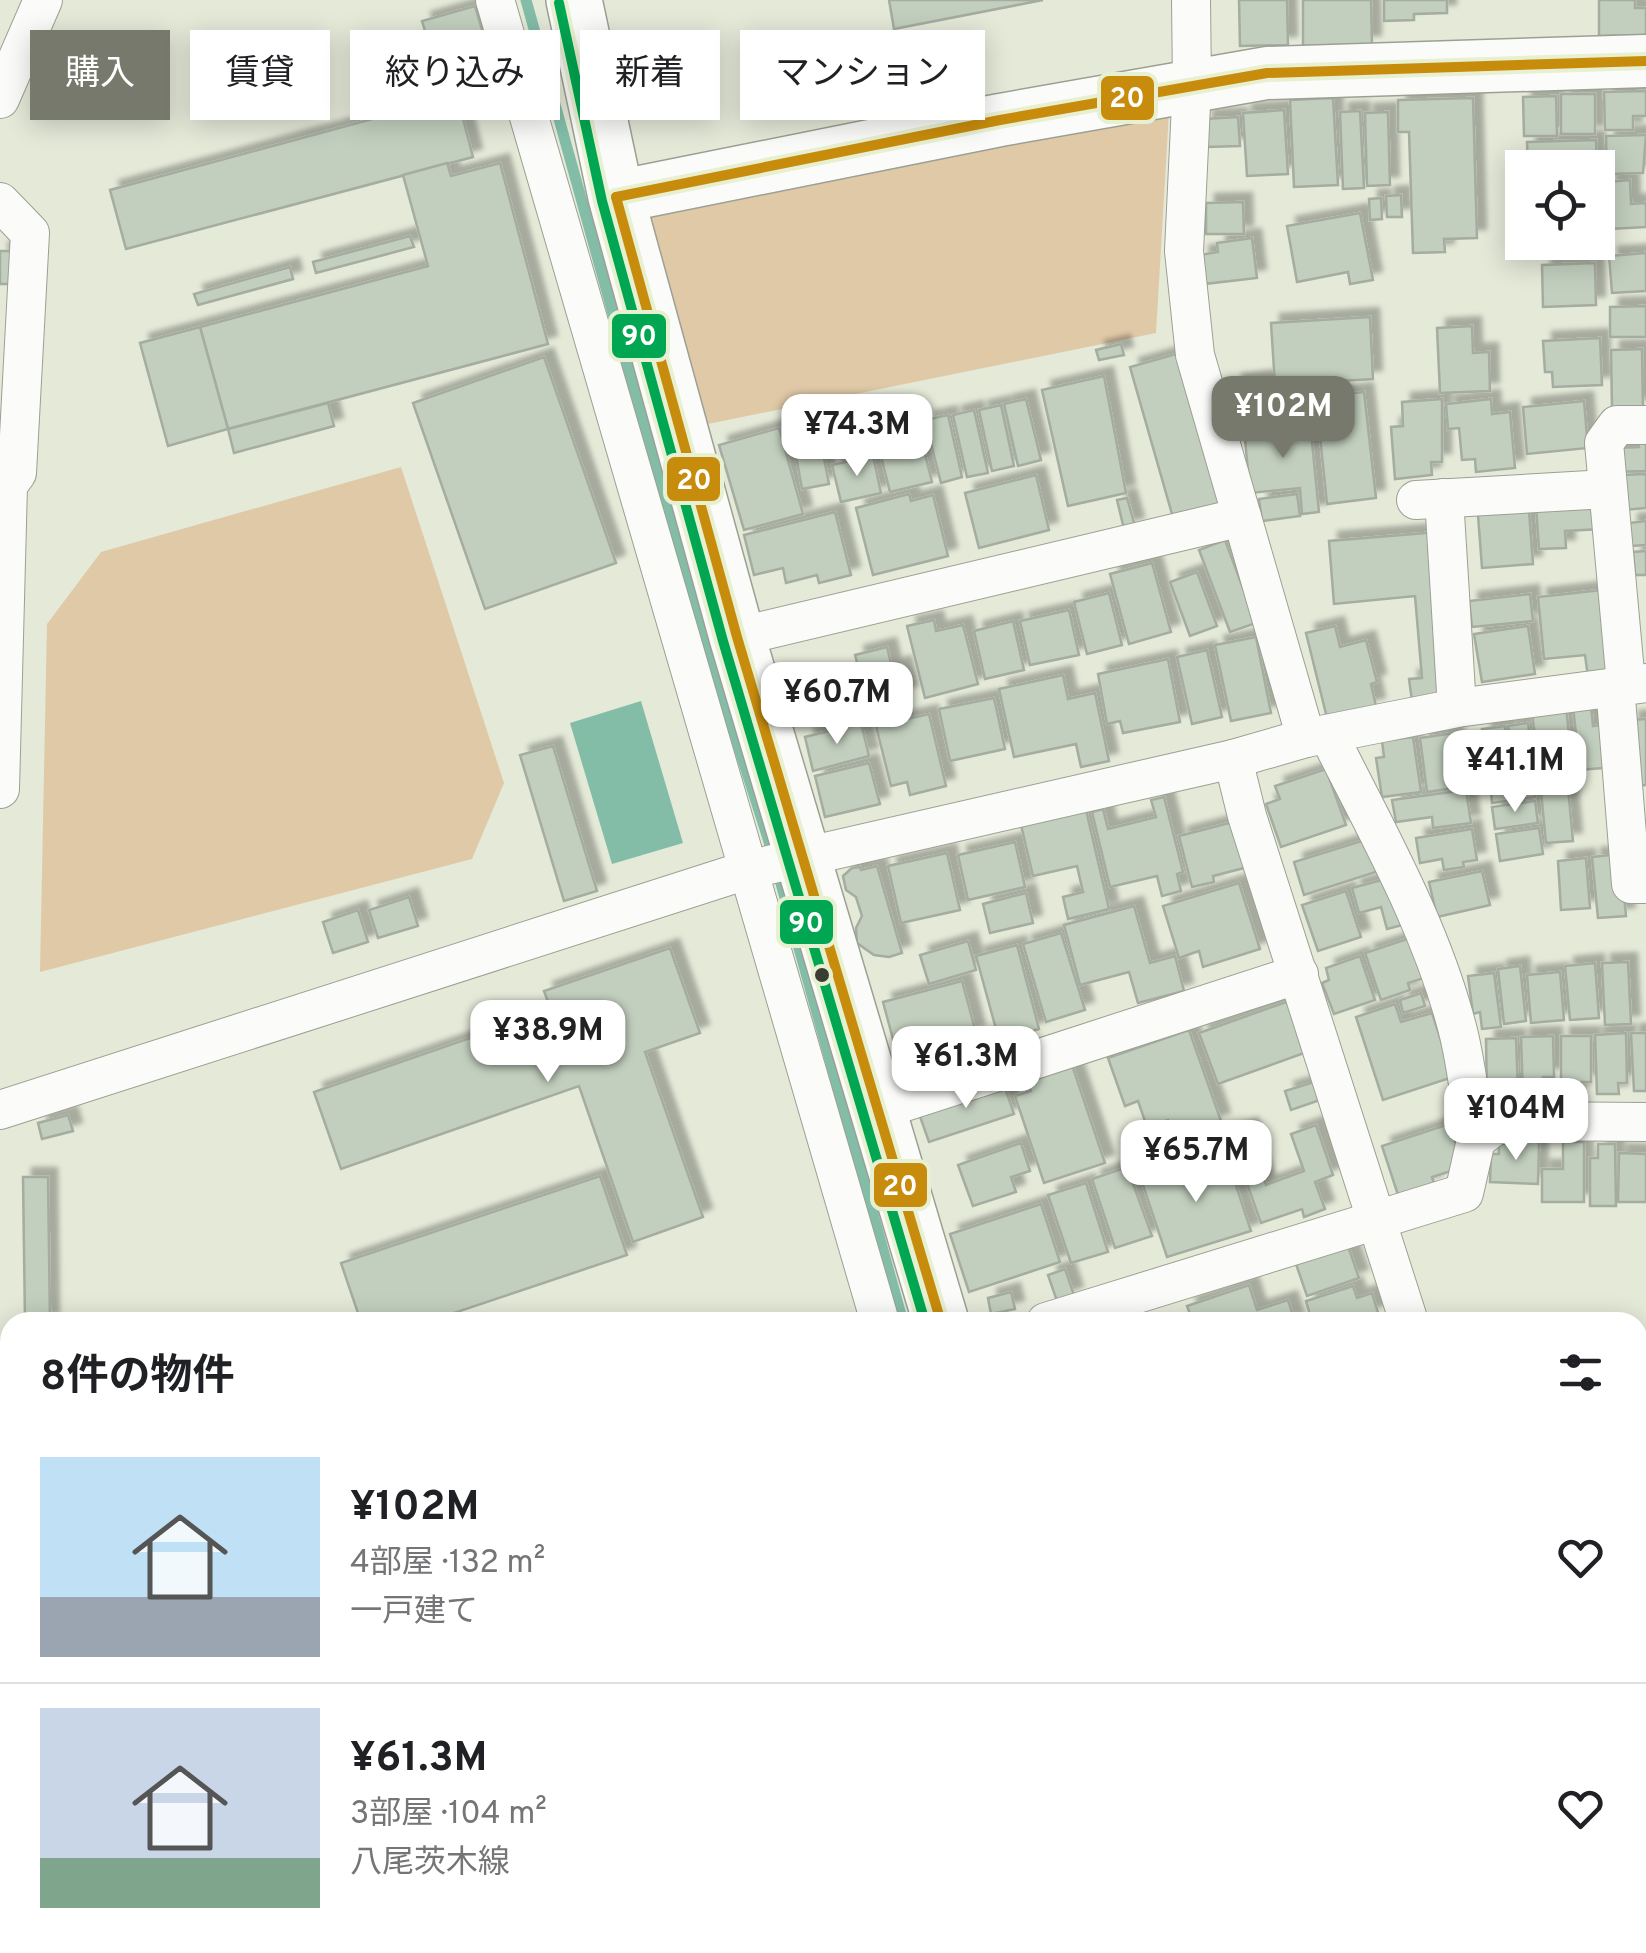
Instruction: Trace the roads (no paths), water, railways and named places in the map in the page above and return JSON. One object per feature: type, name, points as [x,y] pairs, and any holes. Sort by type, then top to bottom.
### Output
[{"type":"main road","points":[[574,0],[616,198],[738,637],[938,1312]]},
{"type":"street","points":[[0,99],[44,0]]},
{"type":"street","points":[[496,0],[877,1312]]},
{"type":"street","points":[[1079,1312],[1464,1193],[1476,1140],[1459,1034],[1433,959],[1402,882],[1317,736],[1242,518],[1195,354],[1184,251],[1192,84],[1191,0]]},
{"type":"street","points":[[616,198],[1267,72],[1646,61]]},
{"type":"street","points":[[0,202],[30,233],[12,354],[16,473],[4,484],[0,789]]},
{"type":"street","points":[[1646,425],[1617,425],[1604,442],[1629,684],[1631,884],[1646,884]]},
{"type":"street","points":[[1457,708],[1430,500],[1606,489]]},
{"type":"street","points":[[738,637],[1242,518]]},
{"type":"street","points":[[0,1110],[747,870],[1233,759],[1317,736],[1457,708],[1629,684]]},
{"type":"street","points":[[1233,759],[1406,1312]]},
{"type":"street","points":[[880,1110],[1299,974]]},
{"type":"street","points":[[1476,1140],[1495,1126],[1527,1121],[1646,1122]]},
{"type":"waterway","points":[[526,0],[697,616],[772,851],[900,1312]]}]
